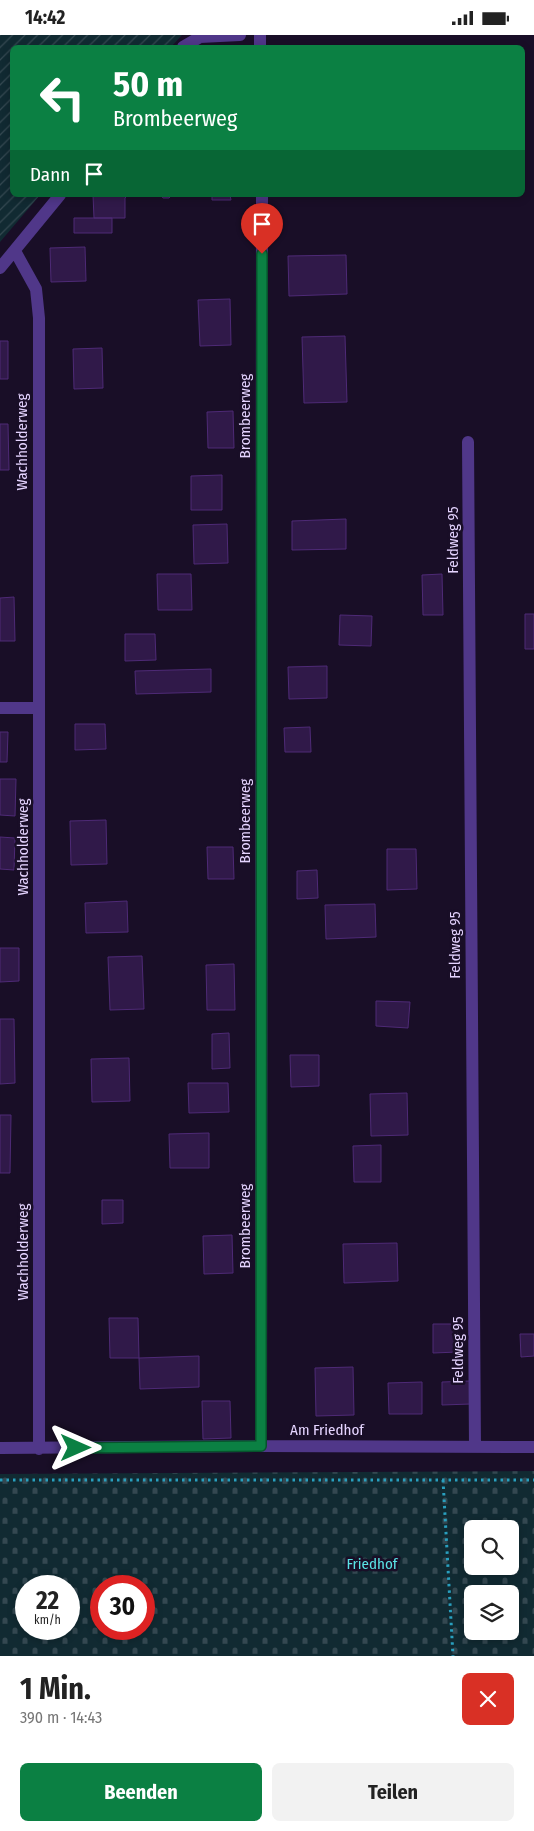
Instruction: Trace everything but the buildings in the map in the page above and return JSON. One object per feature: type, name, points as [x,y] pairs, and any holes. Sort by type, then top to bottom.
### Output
[{"type":"street","points":[[186,45],[200,37],[240,35]]},
{"type":"street","points":[[0,268],[58,197]]},
{"type":"street","name":"Brombeerweg","points":[[261,1446],[262,197]]},
{"type":"street","name":"Wachholderweg","points":[[15,251],[36,289],[39,318],[39,1449]]},
{"type":"street","name":"Feldweg 95","points":[[468,442],[475,1447]]},
{"type":"street","points":[[0,708],[39,708]]},
{"type":"street","name":"Am Friedhof","points":[[0,1448],[261,1446],[534,1447]]},
{"type":"path","points":[[0,1480],[534,1480]]},
{"type":"path","points":[[443,1480],[453,1656]]},
{"type":"green space","points":[[0,35],[182,35],[173,45],[10,45],[10,197],[38,197],[0,242]]},
{"type":"green space","name":"Friedhof","points":[[534,1471],[534,1656],[0,1656],[0,1474]]},
{"type":"route","points":[[76,1448],[261,1446],[262,254]]}]
